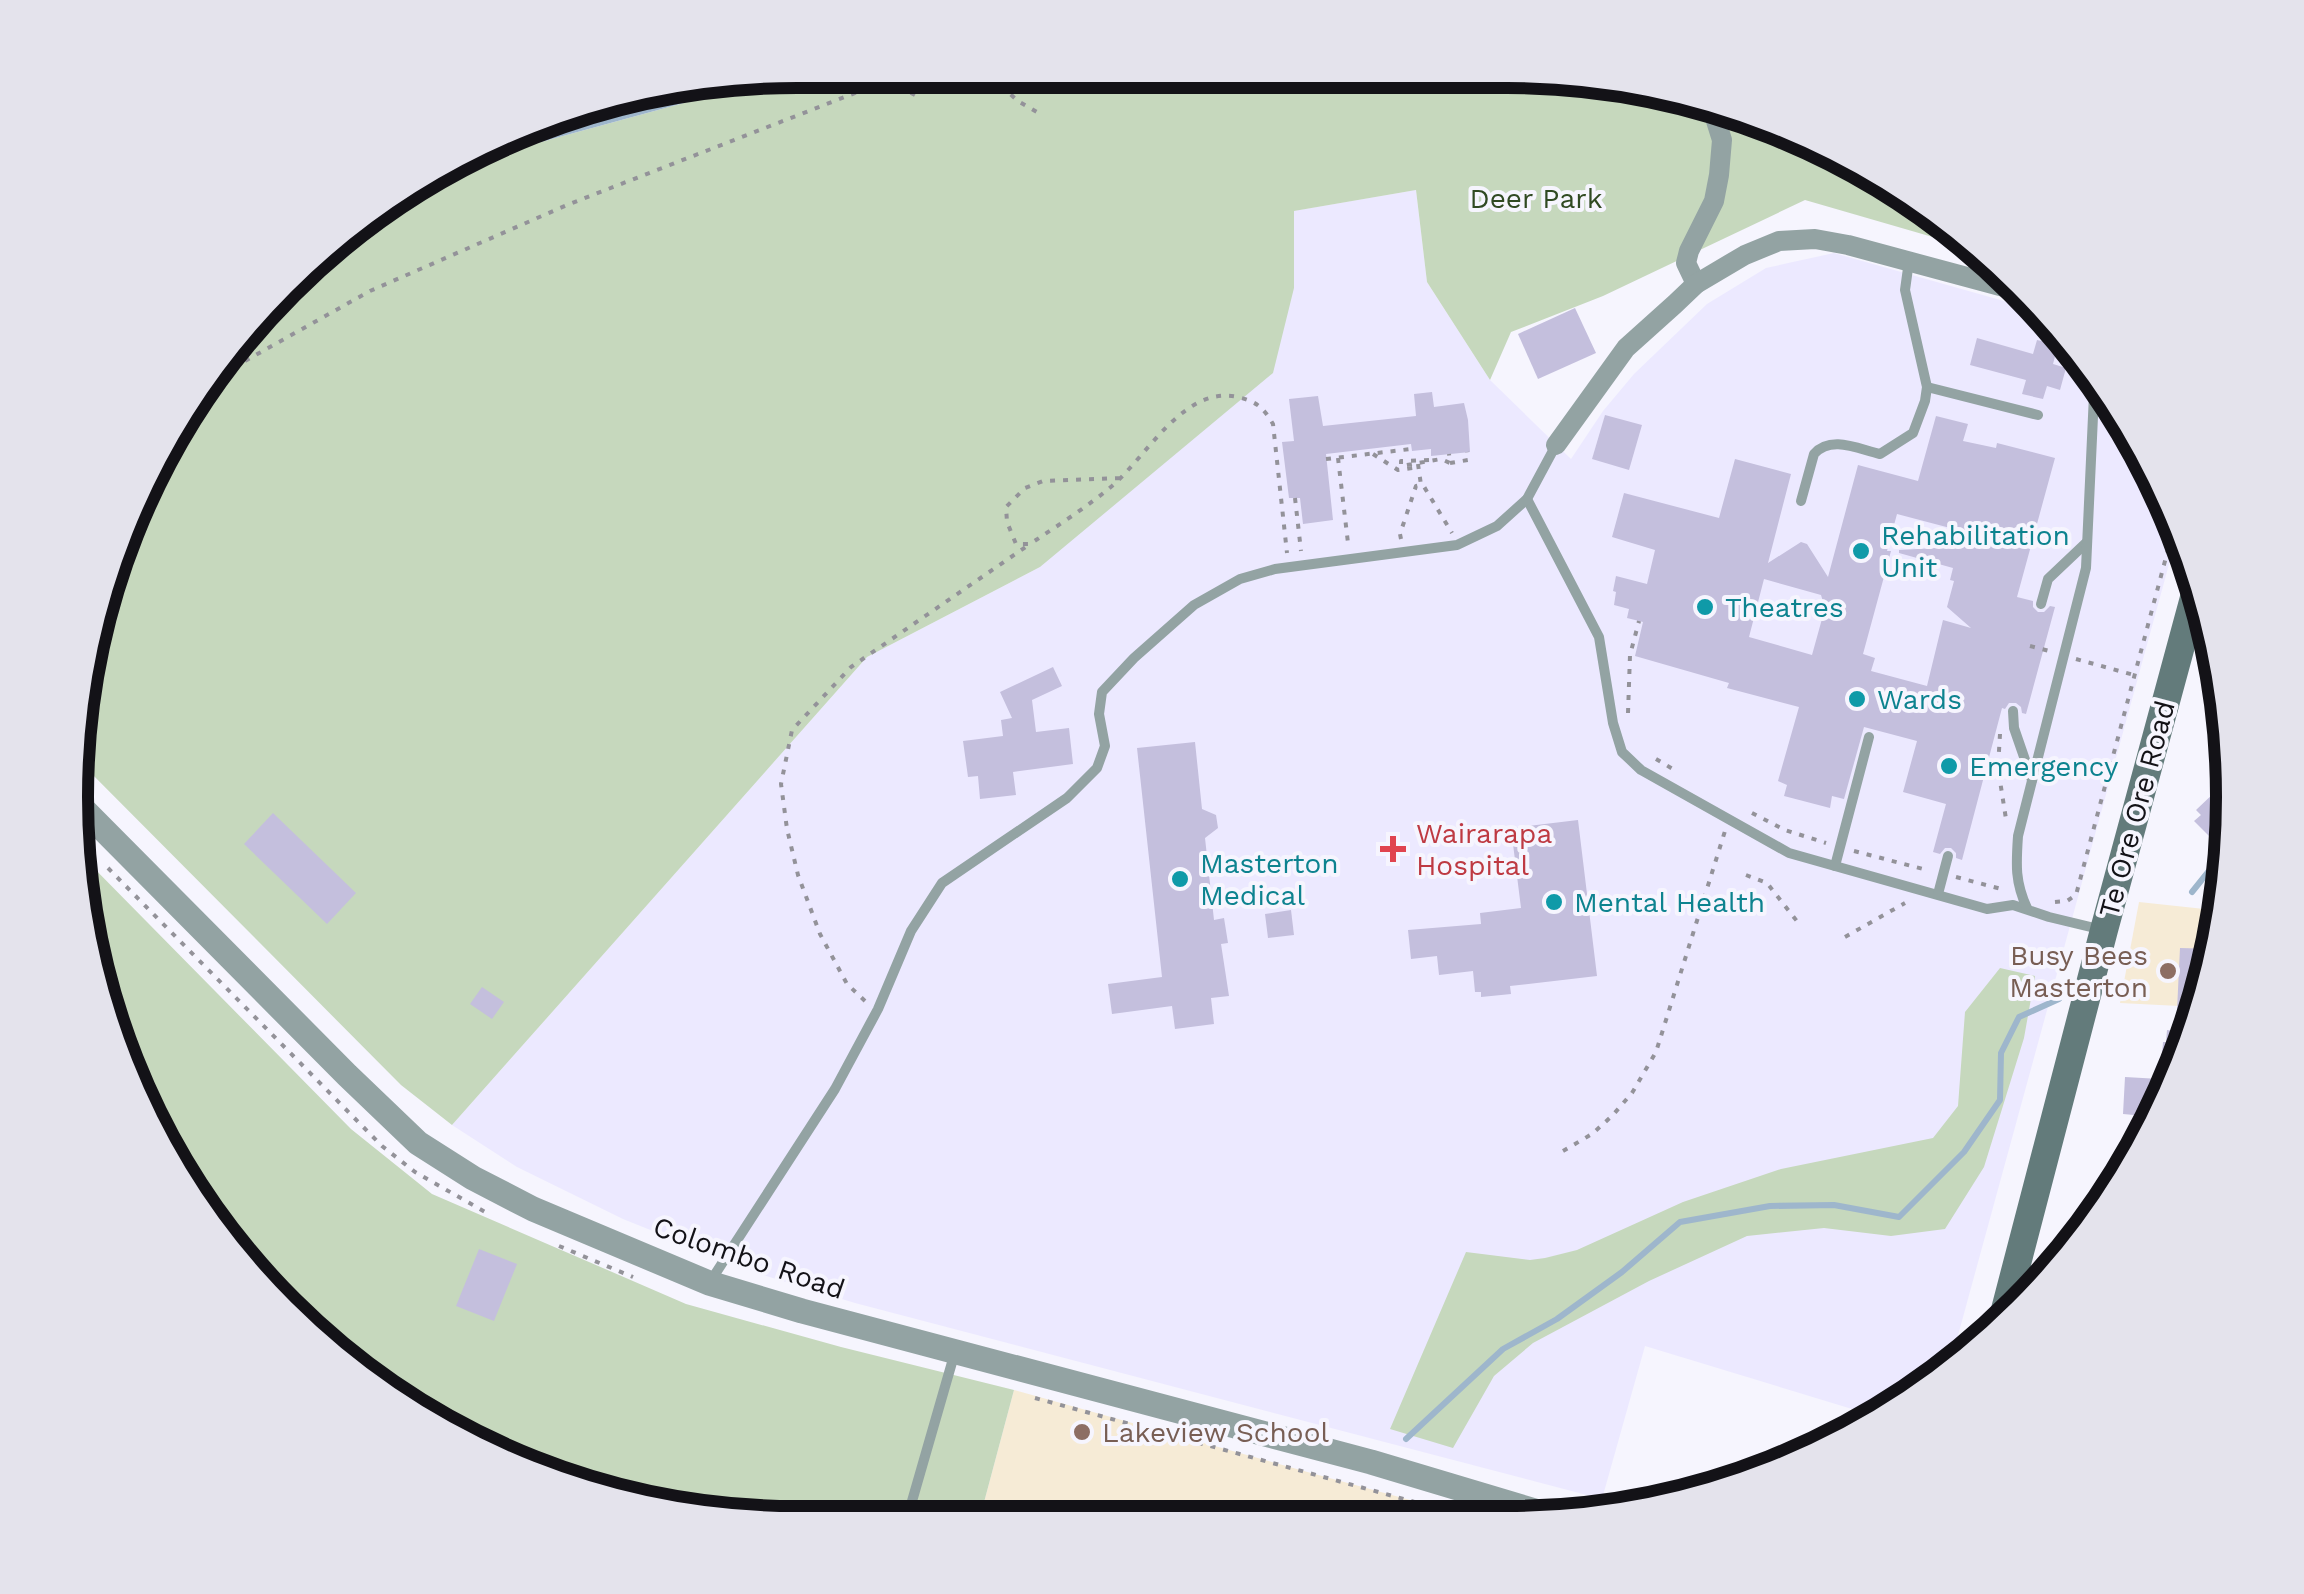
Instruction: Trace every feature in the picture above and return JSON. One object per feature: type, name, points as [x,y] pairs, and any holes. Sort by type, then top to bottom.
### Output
[{"type":"main road","name":"Te Ore Ore Road","points":[[2008,1300],[2191,609]]},
{"type":"street","points":[[1696,284],[1686,263],[1714,202],[1722,140],[1715,119]]},
{"type":"street","points":[[1556,445],[1626,348],[1696,284],[1760,248],[1797,238],[1816,239],[1998,285]]},
{"type":"street","name":"Colombo Road","points":[[88,814],[418,1143],[473,1178],[533,1208],[709,1283],[1370,1462],[1513,1506]]},
{"type":"lane","points":[[1801,501],[1819,448],[1836,444],[1880,454],[1913,433],[1920,418],[1927,387],[1905,290],[1909,260]]},
{"type":"lane","points":[[1927,387],[2038,414]]},
{"type":"lane","points":[[2027,908],[2016,872],[2018,836],[2086,568],[2093,397]]},
{"type":"lane","points":[[709,1283],[836,1088],[886,990],[911,930],[942,883],[1067,798],[1097,768],[1104,746],[1098,714],[1102,692],[1134,658],[1194,605],[1240,579],[1289,568],[1457,546],[1497,526],[1527,499],[1556,445]]},
{"type":"lane","points":[[1527,499],[1599,637],[1613,723],[1622,752],[1641,770],[1789,853],[1986,909],[2013,905],[2104,930]]},
{"type":"lane","points":[[2041,604],[2048,579],[2086,543]]},
{"type":"lane","points":[[2014,711],[2014,728],[2032,781]]},
{"type":"lane","points":[[1835,866],[1869,737]]},
{"type":"lane","points":[[1932,892],[1948,856]]},
{"type":"lane","points":[[911,1506],[955,1351]]},
{"type":"path","points":[[231,370],[388,284],[567,206],[868,88]]},
{"type":"path","points":[[903,88],[916,95]]},
{"type":"path","points":[[1000,88],[1042,115]]},
{"type":"path","points":[[886,990],[865,1001],[847,984],[820,934],[786,829],[781,784],[792,730],[851,666],[1120,478],[1187,408],[1207,398],[1226,395],[1254,401],[1273,424],[1289,568]]},
{"type":"path","points":[[1326,459],[1413,450],[1420,486]]},
{"type":"path","points":[[1373,454],[1398,470],[1429,460],[1468,460],[1467,452]]},
{"type":"path","points":[[1449,454],[1450,463]]},
{"type":"path","points":[[1338,458],[1350,560]]},
{"type":"path","points":[[1030,544],[1016,544],[1006,522],[1006,507],[1025,488],[1043,481],[1120,478]]},
{"type":"path","points":[[1402,553],[1400,534],[1416,486],[1423,485],[1457,546]]},
{"type":"path","points":[[1295,498],[1303,566]]},
{"type":"path","points":[[2020,894],[2057,902],[2076,895],[2169,544]]},
{"type":"path","points":[[1629,724],[1630,654],[1639,621]]},
{"type":"path","points":[[2030,646],[2134,675]]},
{"type":"path","points":[[2000,730],[1998,768],[2005,809],[2004,830]]},
{"type":"path","points":[[1654,758],[1690,778]]},
{"type":"path","points":[[1563,1150],[1592,1134],[1612,1116],[1632,1093],[1656,1052],[1734,803],[1786,830],[1840,847],[2010,891],[2008,880]]},
{"type":"path","points":[[1746,875],[1767,882],[1800,925]]},
{"type":"path","points":[[1845,937],[1932,892]]},
{"type":"shaded area","name":"Wairarapa Hospital","points":[[1416,190],[1427,282],[1490,380],[1571,459],[1634,374],[1707,304],[1766,268],[1834,253],[2018,305],[2097,403],[2143,483],[2172,552],[1955,1347],[1861,1412],[1645,1346],[1602,1499],[855,1303],[763,1275],[623,1219],[517,1167],[452,1125],[867,657],[1040,567],[1294,288],[1293,211]]},
{"type":"shaded area","name":"Busy Bees Masterton","points":[[2139,902],[2207,909],[2185,1006],[2120,1003]]},
{"type":"shaded area","name":"Lakeview School","points":[[1014,1390],[1432,1506],[983,1506]]},
{"type":"green space","name":"Deer Park","points":[[751,89],[1553,89],[1645,101],[1735,125],[1862,183],[1948,241],[1805,200],[1603,296],[1511,332],[1490,380],[1427,282],[1416,190],[1294,211],[1294,288],[1273,373],[1040,567],[867,657],[452,1125],[401,1085],[89,771],[89,751],[101,659],[125,569],[161,483],[207,403],[264,329],[329,264],[403,207],[504,152],[724,92]]},
{"type":"green space","points":[[91,866],[351,1129],[432,1194],[686,1304],[1014,1390],[983,1506],[751,1505],[659,1493],[569,1469],[442,1411],[365,1360],[295,1299],[234,1229],[207,1191],[161,1111],[125,1025],[101,935]]},
{"type":"green space","points":[[2000,968],[2035,976],[2024,1038],[1984,1167],[1945,1229],[1891,1236],[1824,1228],[1747,1236],[1649,1281],[1533,1343],[1494,1376],[1453,1448],[1390,1429],[1466,1252],[1530,1260],[1545,1258],[1577,1250],[1683,1202],[1781,1169],[1933,1138],[1958,1106],[1965,1012]]},
{"type":"water","points":[[724,92],[504,152],[613,112]]},
{"type":"building","points":[[1575,308],[1596,353],[1538,379],[1518,334]]},
{"type":"building","points":[[1977,338],[2033,354],[2037,340],[2052,344],[2057,349],[2053,364],[2066,368],[2060,390],[2047,386],[2043,399],[2022,394],[2026,380],[1970,365]]},
{"type":"building","points":[[1432,392],[1434,407],[1464,403],[1470,452],[1431,456],[1431,449],[1412,451],[1411,444],[1326,454],[1333,520],[1303,524],[1300,498],[1289,498],[1282,442],[1294,441],[1289,399],[1318,396],[1323,426],[1416,416],[1414,394]]},
{"type":"building","points":[[1605,415],[1642,425],[1629,470],[1592,459]]},
{"type":"building","points":[[1936,416],[1968,424],[1963,441],[1996,448],[1997,443],[2055,458],[2017,597],[2033,601],[2038,612],[2055,607],[2026,714],[2016,703],[2002,708],[1962,860],[1956,858],[1951,848],[1940,854],[1933,852],[1946,804],[1903,792],[1917,741],[1864,727],[1844,799],[1832,796],[1830,808],[1784,796],[1787,785],[1778,781],[1799,707],[1727,688],[1729,683],[1635,656],[1643,622],[1627,618],[1629,609],[1614,605],[1616,576],[1647,584],[1655,550],[1612,537],[1624,493],[1719,518],[1735,459],[1791,474],[1768,563],[1801,542],[1807,544],[1828,577],[1858,465],[1918,481]],"holes":[[[1897,514],[2011,544],[1899,550],[1953,568],[1947,607],[1971,628],[1943,620],[1927,686],[1871,671],[1875,658],[1863,654]],[[1764,579],[1821,595],[1825,608],[1812,655],[1749,637]]]},
{"type":"building","points":[[1053,667],[1062,686],[1032,700],[1036,732],[1069,728],[1073,764],[1013,772],[1016,795],[980,799],[978,776],[968,777],[963,741],[1003,736],[1001,720],[1012,718],[1000,692]]},
{"type":"building","name":"Masterton Medical","points":[[1195,742],[1202,809],[1216,815],[1218,828],[1205,838],[1214,920],[1224,918],[1228,943],[1221,944],[1229,996],[1211,998],[1214,1024],[1175,1029],[1172,1006],[1112,1014],[1108,984],[1162,977],[1137,748]]},
{"type":"building","points":[[2216,791],[2214,841],[2194,821],[2201,815],[2196,810]]},
{"type":"building","points":[[273,813],[356,893],[327,924],[244,844]]},
{"type":"building","name":"Mental Health","points":[[1578,820],[1597,976],[1510,986],[1511,994],[1481,997],[1481,992],[1475,992],[1473,971],[1439,975],[1437,956],[1411,959],[1408,930],[1481,924],[1480,913],[1521,908],[1511,828]]},
{"type":"building","points":[[1291,910],[1294,935],[1268,938],[1265,914]]},
{"type":"building","points":[[2180,948],[2200,949],[2179,1025],[2161,1072],[2167,1030],[2176,1031]]},
{"type":"building","points":[[482,987],[504,1002],[492,1019],[470,1004]]},
{"type":"building","points":[[2125,1077],[2158,1079],[2141,1116],[2123,1114]]},
{"type":"building","points":[[479,1249],[517,1264],[494,1321],[456,1306]]},
{"type":"waterway","points":[[2192,892],[2212,867]]},
{"type":"waterway","points":[[1406,1439],[1503,1349],[1557,1319],[1622,1272],[1680,1222],[1770,1206],[1834,1205],[1899,1217],[1964,1152],[2000,1100],[2001,1053],[2019,1017],[2059,999]]},
{"type":"place","name":"Rehabilitation Unit","points":[[1861,551]]},
{"type":"place","name":"Theatres","points":[[1705,607]]},
{"type":"place","name":"Wards","points":[[1857,699]]},
{"type":"place","name":"Emergency","points":[[1949,766]]},
{"type":"place","name":"Wairarapa Hospital","points":[[1393,849]]},
{"type":"place","name":"Masterton Medical","points":[[1180,879]]},
{"type":"place","name":"Mental Health","points":[[1554,902]]},
{"type":"place","name":"Busy Bees Masterton","points":[[2168,971]]},
{"type":"place","name":"Lakeview School","points":[[1082,1432]]}]
